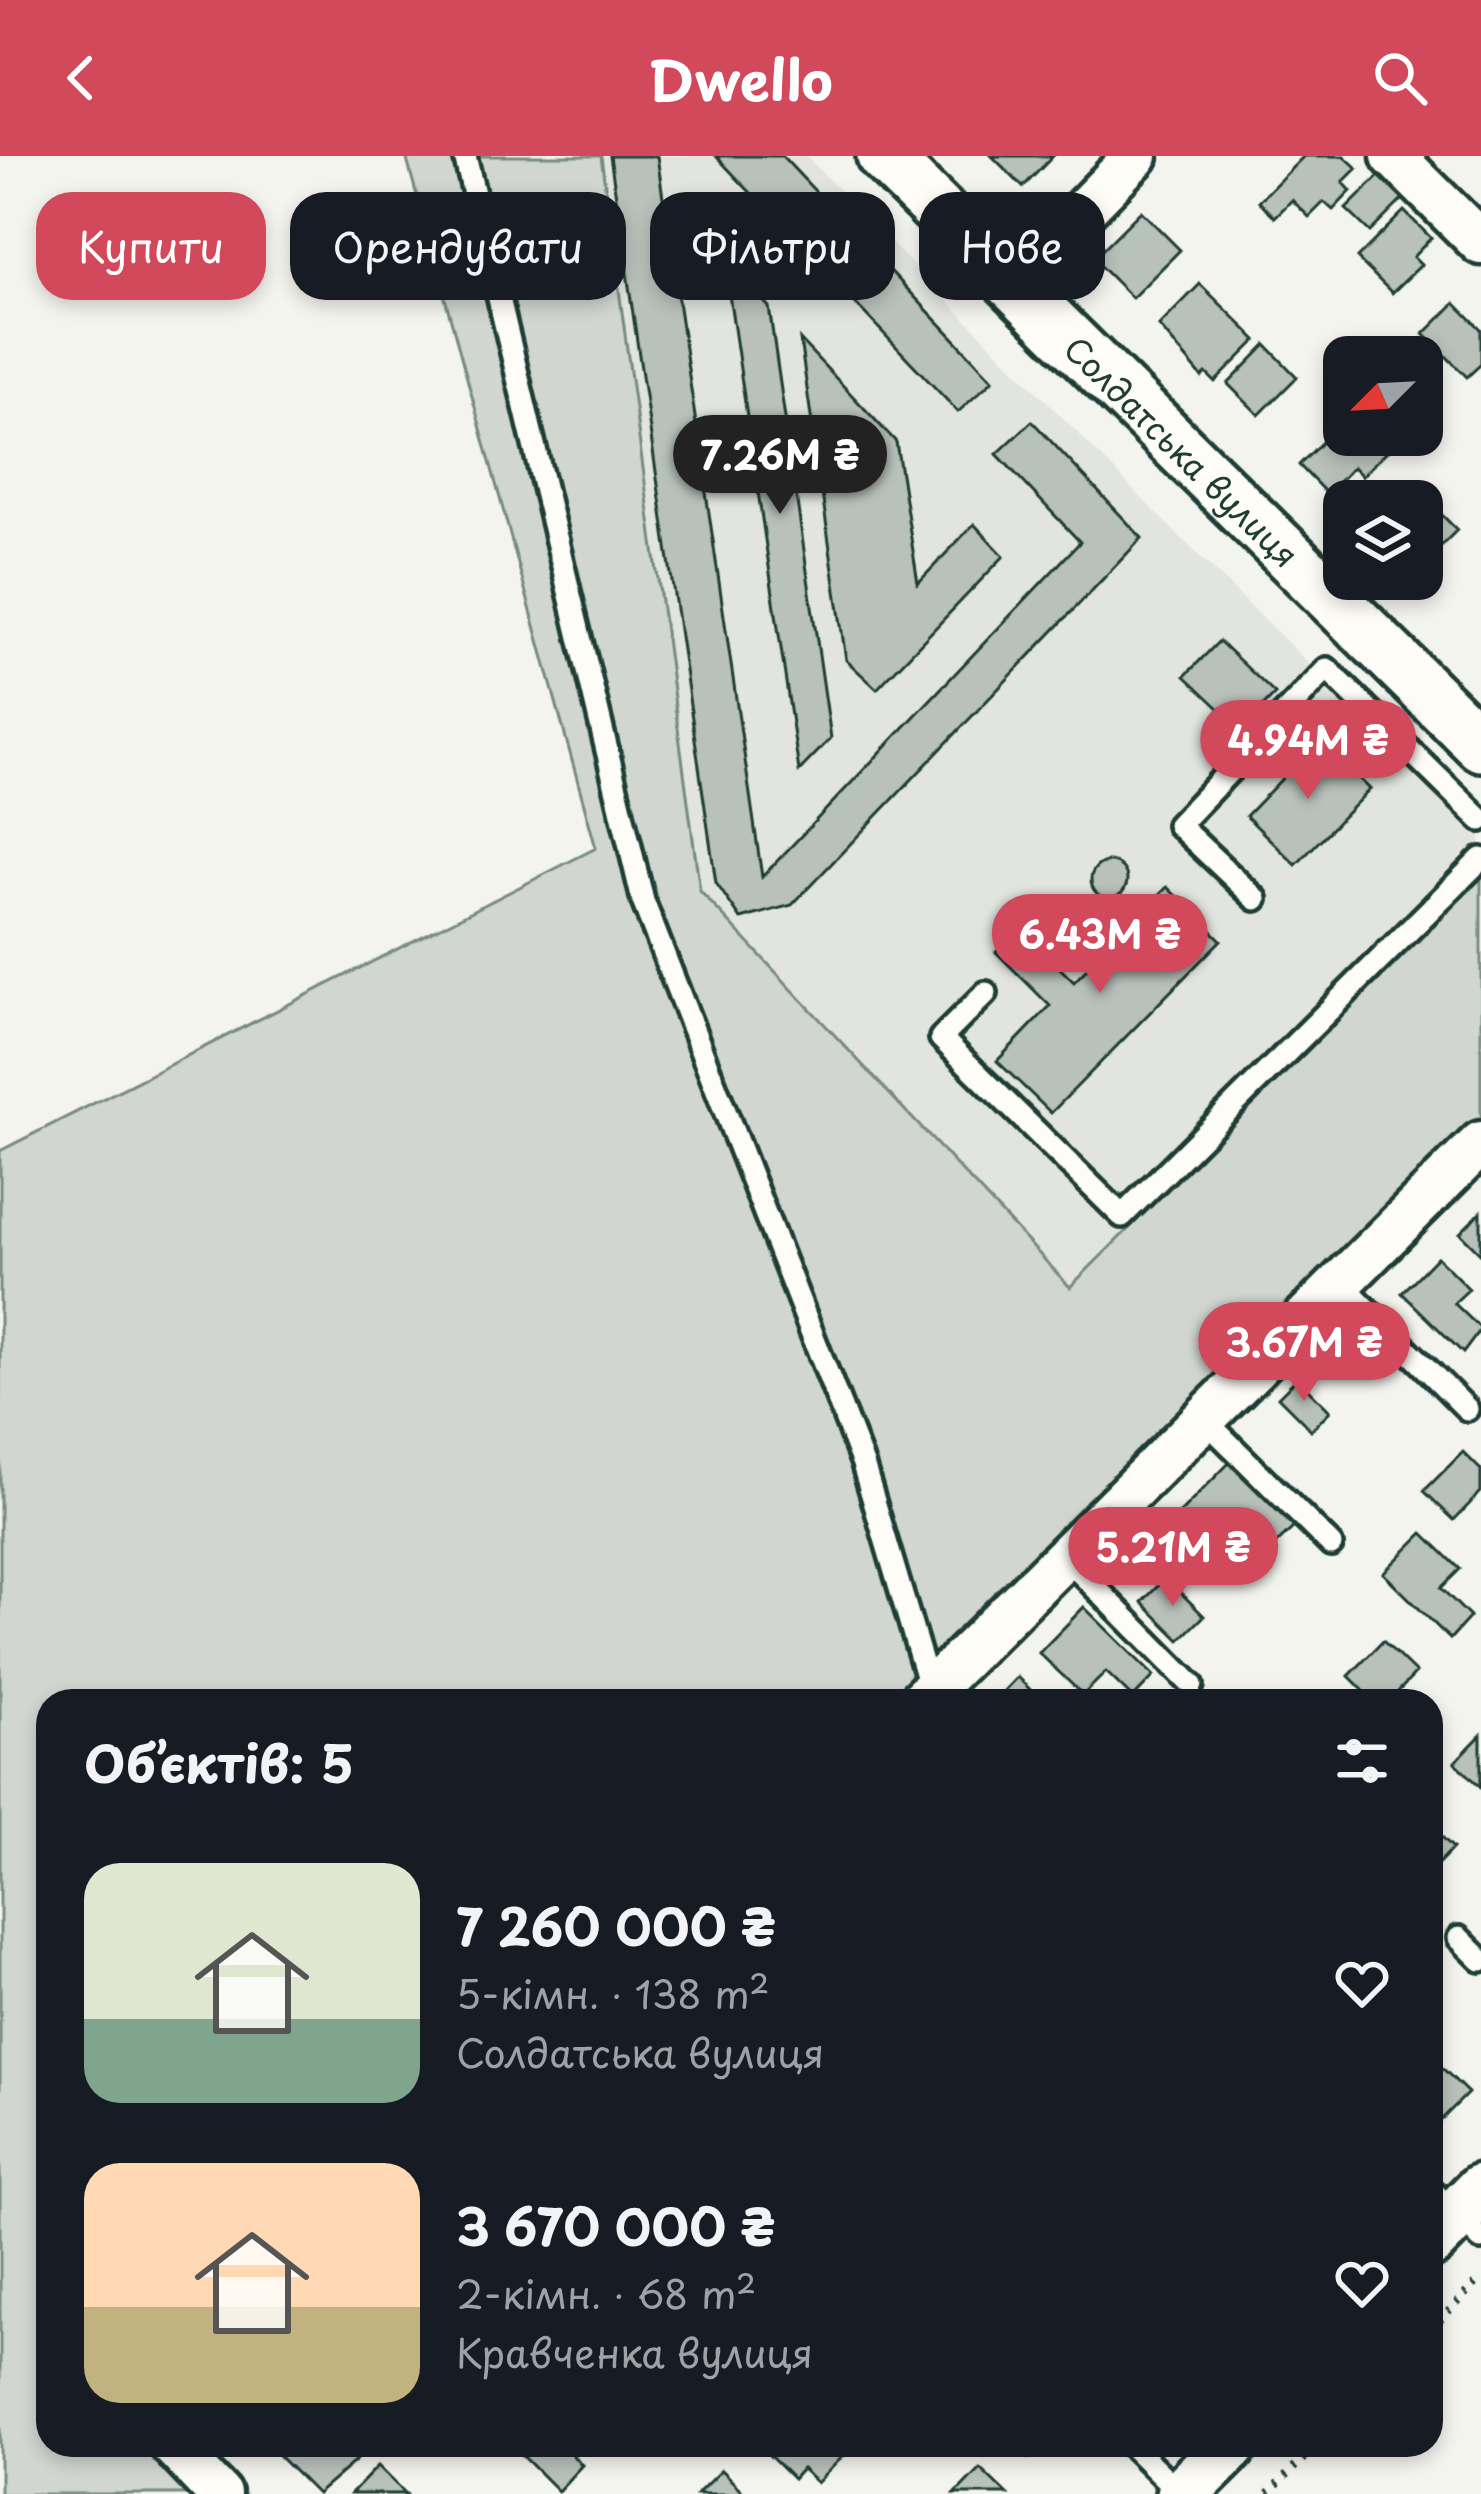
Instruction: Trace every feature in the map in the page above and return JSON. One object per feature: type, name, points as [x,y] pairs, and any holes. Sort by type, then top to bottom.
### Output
[{"type":"street","name":"Солдатська вулиця","points":[[883,156],[920,192]]},
{"type":"street","points":[[1101,192],[1136,156]]},
{"type":"street","points":[[1393,156],[1481,243]]},
{"type":"street","name":"Солдатська вулиця","points":[[1029,300],[1481,745]]},
{"type":"street","points":[[937,1689],[1340,1282],[1479,1150]]},
{"type":"street","points":[[184,2457],[219,2494]]},
{"type":"street","points":[[1182,2494],[1219,2457]]},
{"type":"lane","points":[[465,156],[644,901],[863,1464],[926,1689]]},
{"type":"lane","points":[[1256,899],[1178,825],[1327,669],[1481,820]]},
{"type":"lane","points":[[986,993],[941,1038],[1122,1216],[1481,860]]},
{"type":"lane","points":[[1340,1282],[1467,1409]]},
{"type":"lane","points":[[1204,1419],[1331,1545]]},
{"type":"lane","points":[[1065,1557],[1192,1685]]},
{"type":"lane","points":[[1459,1938],[1481,1960]]},
{"type":"lane","points":[[1143,2457],[1182,2494]]},
{"type":"path","points":[[1443,2317],[1481,2278]]},
{"type":"path","points":[[1268,2494],[1305,2457]]},
{"type":"shaded area","points":[[406,156],[601,156],[606,192],[416,192]]},
{"type":"shaded area","points":[[601,156],[806,156],[841,192],[650,192],[650,300],[895,300],[895,247],[919,271],[919,300],[947,300],[1481,833],[1481,878],[1070,1287],[700,891],[620,300],[626,300],[626,192],[606,192]]},
{"type":"shaded area","points":[[446,300],[620,300],[700,891],[1070,1287],[1481,878],[1481,1122],[914,1689],[36,1689],[36,2457],[184,2457],[219,2494],[0,2494],[0,1151],[596,848]]},
{"type":"building","points":[[610,156],[657,156],[662,192],[650,192],[650,300],[678,300],[762,877],[1080,542],[997,454],[1032,421],[1142,538],[792,905],[741,919],[716,883],[626,266],[626,192],[615,192]]},
{"type":"building","points":[[716,156],[782,156],[816,192],[750,192]]},
{"type":"building","points":[[992,156],[1053,156],[1023,187]]},
{"type":"building","points":[[1304,156],[1344,156],[1357,168],[1343,182],[1351,191],[1333,210],[1324,202],[1309,217],[1292,200],[1275,217],[1259,201]]},
{"type":"building","points":[[1384,171],[1408,194],[1370,232],[1346,209]]},
{"type":"building","points":[[1141,211],[1180,250],[1132,298],[1105,271],[1105,247]]},
{"type":"building","points":[[1404,211],[1431,238],[1413,257],[1421,265],[1392,293],[1357,258]]},
{"type":"building","points":[[895,276],[993,380],[958,412],[852,300],[895,300]]},
{"type":"building","points":[[1200,284],[1257,340],[1215,382],[1206,373],[1202,377],[1159,326]]},
{"type":"building","points":[[730,300],[762,300],[769,307],[831,738],[799,771]]},
{"type":"building","points":[[1455,303],[1481,329],[1481,364],[1467,377],[1443,353],[1443,336],[1424,334]]},
{"type":"building","points":[[800,340],[896,442],[918,583],[974,524],[1004,556],[877,689],[846,660]]},
{"type":"building","points":[[1266,345],[1297,377],[1259,415],[1228,384]]},
{"type":"building","points":[[1323,441],[1323,456],[1382,456],[1362,476],[1353,467],[1340,480],[1323,480],[1323,490],[1299,465]]},
{"type":"building","points":[[1443,516],[1457,530],[1443,544]]},
{"type":"building","points":[[1219,641],[1275,694],[1241,729],[1185,676]]},
{"type":"building","points":[[1319,740],[1370,789],[1296,865],[1246,816]]},
{"type":"building","points":[[1109,862],[1121,868],[1127,880],[1121,892],[1109,898],[1097,892],[1091,880],[1097,868]]},
{"type":"building","points":[[1167,887],[1221,940],[1051,1113],[997,1061],[1050,1006],[996,952],[1019,928],[1074,982]]},
{"type":"building","points":[[1481,1212],[1481,1254],[1460,1233]]},
{"type":"building","points":[[1437,1257],[1469,1289],[1454,1303],[1481,1329],[1463,1353],[1402,1293]]},
{"type":"building","points":[[1297,1378],[1330,1411],[1311,1430],[1278,1397]]},
{"type":"building","points":[[1463,1452],[1481,1470],[1481,1492],[1454,1520],[1424,1491]]},
{"type":"building","points":[[1229,1463],[1294,1527],[1275,1545],[1251,1522],[1217,1557],[1176,1517]]},
{"type":"building","points":[[1423,1533],[1460,1569],[1441,1588],[1470,1617],[1450,1639],[1383,1573]]},
{"type":"building","points":[[1166,1578],[1204,1616],[1180,1640],[1142,1602]]},
{"type":"building","points":[[1084,1607],[1154,1676],[1142,1689],[1124,1689],[1106,1672],[1089,1689],[1077,1689],[1039,1653]]},
{"type":"building","points":[[1383,1641],[1416,1673],[1401,1689],[1362,1689],[1349,1676]]},
{"type":"building","points":[[1017,1677],[1030,1689],[1006,1689]]},
{"type":"building","points":[[1481,1735],[1481,1787],[1455,1762]]},
{"type":"building","points":[[1443,1838],[1453,1848],[1443,1858]]},
{"type":"building","points":[[1443,2069],[1468,2093],[1443,2118]]},
{"type":"building","points":[[280,2457],[359,2458],[317,2494]]},
{"type":"building","points":[[524,2457],[574,2457],[582,2465],[558,2491]]},
{"type":"building","points":[[771,2457],[842,2457],[817,2483],[802,2469],[793,2479]]},
{"type":"building","points":[[378,2466],[406,2494],[351,2494]]},
{"type":"building","points":[[980,2468],[1007,2494],[955,2494]]},
{"type":"building","points":[[721,2470],[745,2494],[697,2494]]}]
